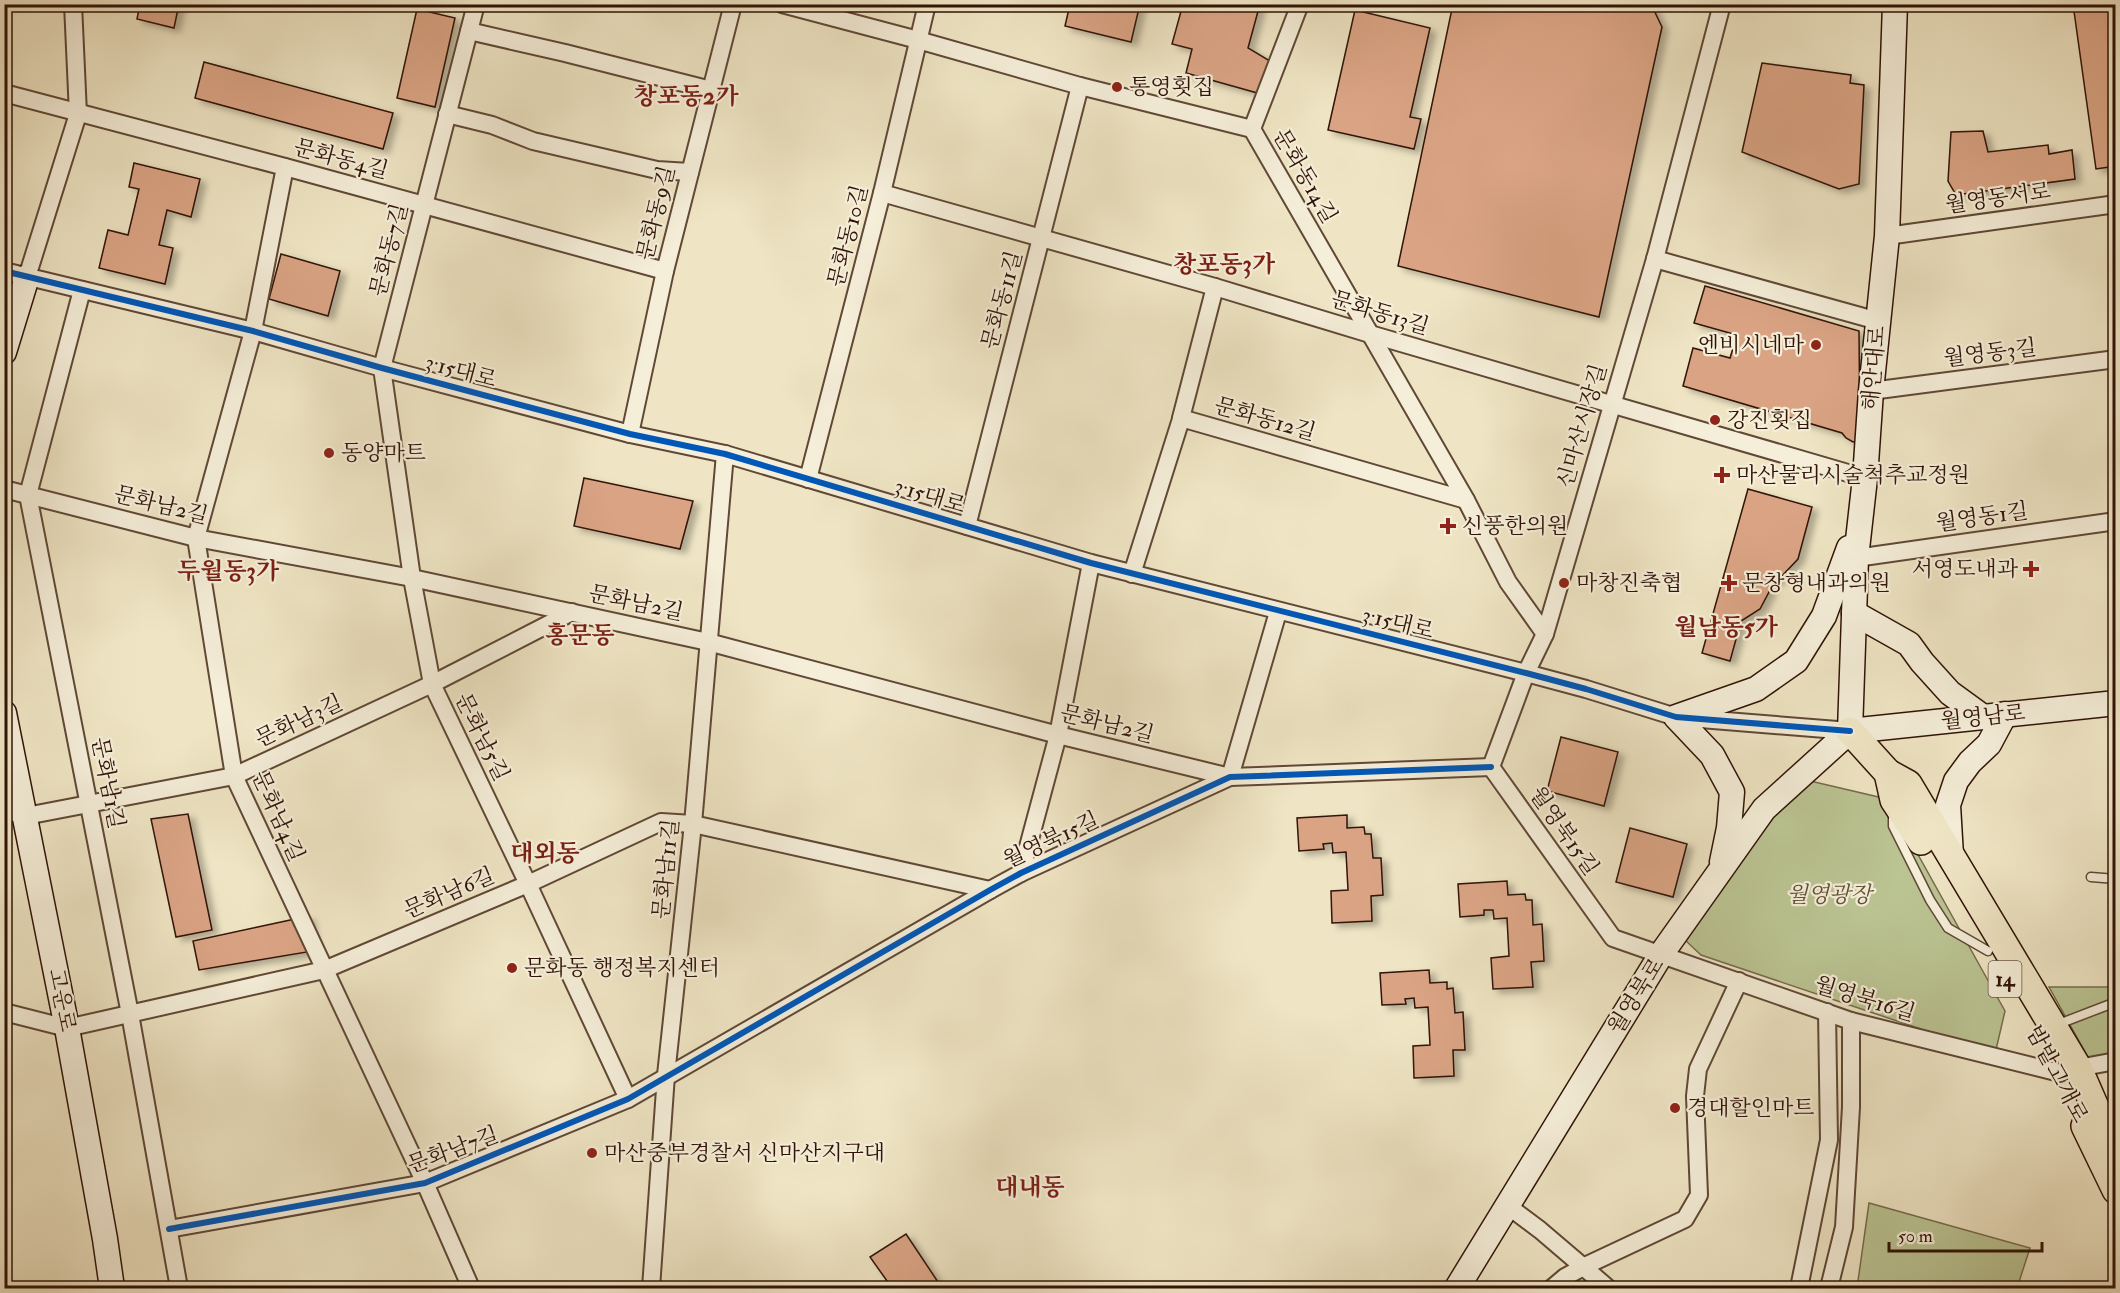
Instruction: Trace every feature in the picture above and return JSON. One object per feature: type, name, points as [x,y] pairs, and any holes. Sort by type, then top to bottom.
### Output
[{"type":"main road","name":"해안대로","points":[[1850,731],[1856,558],[1887,236],[1895,4]]},
{"type":"main road","points":[[4,352],[16,274]]},
{"type":"main road","points":[[1719,873],[1729,828],[1732,792],[1712,755],[1676,717],[1756,689],[1796,661],[1824,616],[1861,518]]},
{"type":"main road","points":[[1854,614],[1909,644],[1950,693],[1994,716],[1989,744],[1970,762],[1956,781],[1948,805],[1951,856]]},
{"type":"main road","name":"월영남로","points":[[1850,731],[2115,703]]},
{"type":"main road","name":"고운로","points":[[4,713],[15,813],[67,1028],[112,1288]]},
{"type":"main road","name":"밤밭고개로","points":[[1850,731],[1888,773],[1908,784],[2052,1026],[2115,1190]]},
{"type":"main road","name":"월영북로","points":[[1457,1288],[1662,954],[1764,809],[1850,731]]},
{"type":"main road","name":"밤밭고개로","points":[[1888,773],[1894,800],[1988,951],[2069,1071],[2115,1148]]},
{"type":"street","points":[[16,274],[78,114],[73,4]]},
{"type":"street","name":"문화동7길","points":[[382,368],[476,4]]},
{"type":"street","name":"문화동9길","points":[[630,434],[665,271],[732,4]]},
{"type":"street","name":"문화동14길","points":[[782,4],[1080,86],[1252,129],[1466,500],[1508,582],[1545,634]]},
{"type":"street","name":"문화동10길","points":[[808,479],[882,193],[927,4]]},
{"type":"street","points":[[1252,129],[1300,4]]},
{"type":"street","name":"신마산시장길","points":[[1491,767],[1526,673],[1545,634],[1654,259],[1722,4]]},
{"type":"street","points":[[469,31],[576,55],[711,90]]},
{"type":"street","name":"문화동11길","points":[[967,526],[1080,86]]},
{"type":"street","name":"문화동4길","points":[[4,93],[665,271]]},
{"type":"street","points":[[447,114],[492,125],[532,141],[657,170],[690,172]]},
{"type":"street","name":"문화남4길","points":[[285,167],[253,331],[196,538],[234,776],[425,1183],[471,1288]]},
{"type":"street","name":"문화동13길","points":[[882,193],[1215,287],[1865,478]]},
{"type":"street","name":"월영동서로","points":[[1887,236],[2115,204]]},
{"type":"street","points":[[1654,259],[1878,321]]},
{"type":"street","name":"3·15대로","points":[[16,274],[253,331],[630,434],[725,454],[1091,563],[1526,673],[1676,717],[1850,731]]},
{"type":"street","name":"문화동12길","points":[[1215,287],[1181,418],[1466,500]]},
{"type":"street","name":"문화남1길","points":[[82,290],[28,495],[130,1014],[179,1288]]},
{"type":"street","name":"월영동3길","points":[[1871,391],[2115,359]]},
{"type":"street","name":"문화남5길","points":[[382,368],[412,578],[432,684],[628,1099]]},
{"type":"street","points":[[1132,574],[1182,416]]},
{"type":"street","name":"문화남11길","points":[[651,1288],[666,1076],[693,824],[725,454]]},
{"type":"street","name":"문화남2길","points":[[4,489],[196,538],[412,578],[708,642],[1058,735],[1230,777]]},
{"type":"street","name":"월영동1길","points":[[1856,558],[2115,521]]},
{"type":"street","points":[[1021,873],[1058,735],[1091,563]]},
{"type":"street","name":"문화남3길","points":[[15,813],[89,804],[234,776],[432,684],[572,612]]},
{"type":"street","points":[[1230,777],[1278,612]]},
{"type":"street","name":"월영북15길","points":[[666,1076],[1021,873],[1230,777],[1491,767],[1613,938],[1662,954]]},
{"type":"street","name":"문화남6길","points":[[67,1028],[324,970],[528,884],[661,822],[693,824],[990,890]]},
{"type":"street","name":"월영북16길","points":[[1662,954],[1851,1021],[2069,1071]]},
{"type":"street","points":[[1552,1288],[1565,1277],[1582,1268],[1685,1218],[1699,1196],[1695,1096],[1698,1069],[1739,981]]},
{"type":"street","points":[[4,1012],[67,1028]]},
{"type":"street","points":[[1799,1288],[1829,1140],[1827,1012]]},
{"type":"street","points":[[1830,1288],[1844,1227],[1851,1107],[1851,1021]]},
{"type":"street","name":"밤밭고개로","points":[[2069,1071],[2115,1061]]},
{"type":"street","name":"문화남7길","points":[[169,1230],[425,1183],[628,1099],[666,1076]]},
{"type":"street","points":[[1508,1206],[1608,1288]]},
{"type":"lane","points":[[2091,877],[2115,879]]},
{"type":"lane","points":[[2052,1026],[2115,1002]]},
{"type":"green space","name":"월영광장","points":[[1806,780],[1887,799],[2005,1011],[1995,1054],[1701,955],[1685,940],[1757,829]]},
{"type":"green space","points":[[2049,987],[2115,987],[2115,1054],[2089,1059]]},
{"type":"green space","points":[[1869,1203],[2030,1248],[2017,1288],[1857,1288]]},
{"type":"building","points":[[140,4],[179,4],[174,28],[137,19]]},
{"type":"building","points":[[1070,4],[1140,4],[1131,42],[1065,26]]},
{"type":"building","points":[[1183,4],[1260,4],[1248,48],[1270,61],[1261,94],[1186,73],[1192,49],[1172,44]]},
{"type":"building","points":[[1453,4],[1651,4],[1662,27],[1599,317],[1398,266]]},
{"type":"building","points":[[2073,4],[2116,4],[2116,166],[2096,169]]},
{"type":"building","points":[[417,9],[455,18],[435,107],[397,98]]},
{"type":"building","points":[[1355,10],[1430,28],[1410,117],[1421,119],[1414,149],[1328,130]]},
{"type":"building","points":[[204,62],[393,113],[383,149],[195,98]]},
{"type":"building","points":[[1762,63],[1851,75],[1850,83],[1864,85],[1859,184],[1839,189],[1742,152]]},
{"type":"building","points":[[1983,131],[1988,152],[2048,145],[2049,154],[2072,150],[2075,179],[1956,195],[1948,181],[1951,132]]},
{"type":"building","points":[[134,163],[200,179],[191,217],[167,210],[159,245],[173,248],[165,284],[99,268],[108,230],[128,235],[139,189],[129,187]]},
{"type":"building","points":[[281,254],[340,271],[328,316],[269,299]]},
{"type":"building","points":[[1705,286],[1859,331],[1860,440],[1853,442],[1842,433],[1683,386],[1693,348],[1730,358],[1737,335],[1694,323]]},
{"type":"building","points":[[584,478],[693,501],[680,549],[574,526]]},
{"type":"building","points":[[1748,489],[1812,507],[1798,559],[1780,578],[1769,584],[1770,590],[1760,609],[1741,621],[1730,661],[1702,653]]},
{"type":"building","points":[[1561,737],[1618,752],[1604,806],[1547,791]]},
{"type":"building","points":[[188,814],[212,930],[176,937],[151,819]]},
{"type":"building","points":[[1347,815],[1347,828],[1364,827],[1365,834],[1371,834],[1373,858],[1381,858],[1383,895],[1371,896],[1372,921],[1332,923],[1331,891],[1348,890],[1346,852],[1333,853],[1332,843],[1323,844],[1324,849],[1299,851],[1297,818]]},
{"type":"building","points":[[1630,828],[1687,844],[1673,897],[1616,882]]},
{"type":"building","points":[[1507,881],[1508,895],[1525,894],[1526,900],[1532,900],[1533,925],[1542,924],[1544,961],[1531,962],[1533,987],[1493,989],[1491,958],[1509,956],[1507,918],[1494,919],[1493,910],[1484,910],[1484,915],[1460,917],[1458,884]]},
{"type":"building","points":[[309,916],[313,951],[199,970],[193,941]]},
{"type":"building","points":[[1429,970],[1430,983],[1447,982],[1447,989],[1453,988],[1455,1013],[1463,1012],[1465,1050],[1453,1050],[1454,1076],[1414,1078],[1413,1046],[1430,1045],[1428,1007],[1415,1008],[1414,998],[1405,999],[1406,1004],[1382,1005],[1380,973]]},
{"type":"building","points":[[906,1234],[942,1288],[892,1288],[870,1257]]},
{"type":"cycle path","points":[[4,271],[253,331],[630,434],[725,454],[1091,563],[1526,673],[1676,717],[1850,731]]},
{"type":"cycle path","points":[[169,1229],[425,1183],[628,1099],[1021,873],[1230,777],[1491,767]]},
{"type":"place","name":"통영횟집","points":[[1117,87]]},
{"type":"place","name":"엔비시네마","points":[[1816,345]]},
{"type":"place","name":"강진횟집","points":[[1715,420]]},
{"type":"place","name":"동양마트","points":[[329,453]]},
{"type":"place","name":"마산물리시술척추교정원","points":[[1722,475]]},
{"type":"place","name":"신풍한의원","points":[[1448,526]]},
{"type":"place","name":"서영도내과","points":[[2031,569]]},
{"type":"place","name":"마창진축협","points":[[1564,583]]},
{"type":"place","name":"문창형내과의원","points":[[1729,583]]},
{"type":"place","name":"문화동 행정복지센터","points":[[512,968]]},
{"type":"place","name":"경대할인마트","points":[[1675,1108]]},
{"type":"place","name":"마산중부경찰서 신마산지구대","points":[[592,1153]]},
{"type":"district","name":"창포동2가","points":[[686,96]]},
{"type":"district","name":"창포동3가","points":[[1224,264]]},
{"type":"district","name":"두월동3가","points":[[228,571]]},
{"type":"district","name":"월남동5가","points":[[1726,627]]},
{"type":"district","name":"홍문동","points":[[580,635]]},
{"type":"district","name":"대외동","points":[[545,853]]},
{"type":"district","name":"대내동","points":[[1030,1187]]}]
